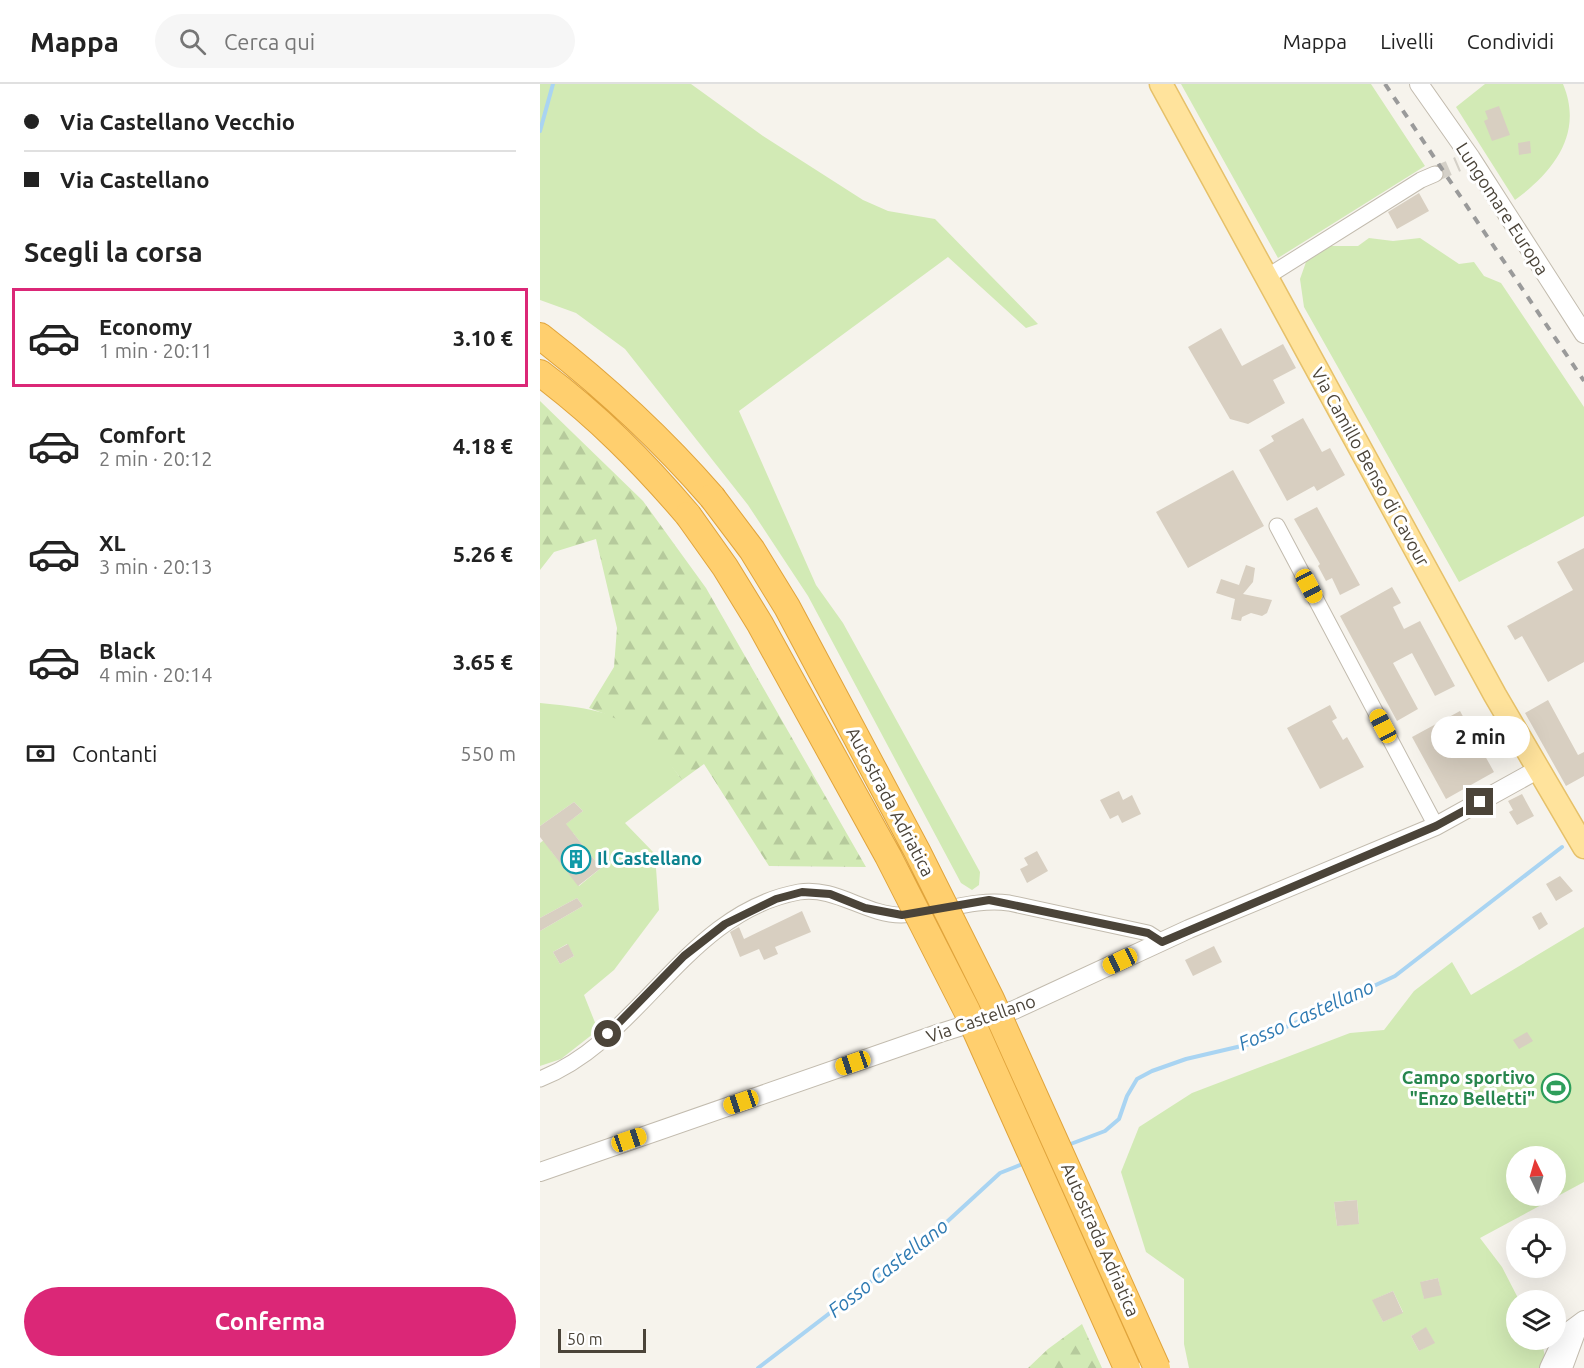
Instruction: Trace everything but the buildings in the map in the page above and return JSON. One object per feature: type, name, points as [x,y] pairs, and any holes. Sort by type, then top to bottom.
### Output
[{"type":"highway","name":"Autostrada Adriatica","points":[[540,336],[616,398],[667,446],[712,497],[752,550],[787,607],[922,861],[991,999],[1157,1368]]},
{"type":"highway","name":"Autostrada Adriatica","points":[[540,373],[639,458],[688,515],[725,567],[760,624],[888,856],[967,1011],[1127,1368]]},
{"type":"main road","name":"Via Camillo Benso di Cavour","points":[[1161,84],[1265,278],[1537,770],[1584,848]]},
{"type":"street","name":"Lungomare Europa","points":[[1419,84],[1464,161],[1584,334]]},
{"type":"street","points":[[1265,278],[1420,180],[1435,174]]},
{"type":"street","points":[[1277,526],[1436,826]]},
{"type":"street","name":"Via Castellano","points":[[540,1172],[1014,1010],[1162,942],[1436,826],[1537,770]]},
{"type":"street","points":[[540,1079],[560,1071],[592,1050],[684,956],[725,924],[776,899],[802,892],[830,894],[865,908],[902,915],[989,900],[1148,933],[1162,942]]},
{"type":"street","points":[[1549,1368],[1564,1334],[1582,1322]]},
{"type":"street","points":[[1563,1368],[1582,1322]]},
{"type":"green space","points":[[540,84],[691,84],[763,136],[863,200],[888,211],[935,219],[1038,324],[1026,328],[948,257],[739,411],[816,585],[843,623],[980,872],[979,885],[972,890],[961,883],[808,596],[748,505],[625,349],[576,313],[540,300]]},
{"type":"green space","points":[[1181,84],[1371,84],[1425,166],[1278,258]]},
{"type":"green space","points":[[1485,84],[1563,84],[1569,102],[1570,119],[1561,150],[1541,177],[1515,200],[1456,107]]},
{"type":"green space","points":[[1369,238],[1393,241],[1420,238],[1459,264],[1474,262],[1484,276],[1501,283],[1584,407],[1584,516],[1459,582],[1304,307],[1300,279],[1306,262],[1330,246],[1358,246]]},
{"type":"green space","points":[[540,401],[643,501],[706,588],[866,867],[769,866],[704,764],[682,780],[661,753],[643,735],[621,721],[589,708],[614,667],[617,628],[596,539],[554,552],[540,570]]},
{"type":"green space","points":[[540,703],[599,712],[639,729],[663,753],[682,780],[625,823],[655,854],[659,910],[614,970],[584,995],[598,1030],[561,1059],[540,1066],[540,931],[583,906],[577,898],[540,918],[540,843],[583,811],[574,802],[540,826]],"holes":[[[573,833],[601,868],[579,886],[551,851]],[[567,944],[574,956],[560,964],[553,952]]]},
{"type":"green space","points":[[1584,927],[1584,1182],[1566,1192],[1566,1146],[1506,1146],[1506,1206],[1539,1206],[1517,1218],[1506,1218],[1506,1224],[1480,1238],[1502,1267],[1514,1290],[1506,1290],[1506,1350],[1544,1350],[1545,1356],[1540,1368],[1189,1368],[1184,1344],[1184,1279],[1146,1252],[1121,1172],[1139,1127],[1192,1093],[1350,1033],[1384,1030],[1414,991],[1452,962],[1471,995]],"holes":[[[1357,1200],[1359,1223],[1337,1226],[1334,1202]],[[1438,1278],[1441,1294],[1424,1298],[1421,1282]],[[1393,1291],[1403,1312],[1383,1322],[1373,1300]],[[1426,1328],[1434,1342],[1419,1351],[1411,1336]]]},
{"type":"green space","points":[[1082,1324],[1102,1368],[1028,1368],[1048,1349]]},
{"type":"waterway","points":[[540,131],[553,84]]},
{"type":"waterway","name":"Fosso Castellano","points":[[1068,1145],[1105,1131],[1119,1119],[1127,1096],[1137,1079],[1152,1071],[1186,1059],[1250,1044],[1395,976],[1562,847]]},
{"type":"waterway","name":"Fosso Castellano","points":[[758,1368],[937,1231],[1000,1173],[1025,1163]]},
{"type":"tunnel","points":[[1435,174],[1458,164]]},
{"type":"railway","points":[[1385,84],[1584,381]]},
{"type":"place","name":"Il Castellano","points":[[576,859]]},
{"type":"place","name":"Campo sportivo \"Enzo Belletti\"","points":[[1556,1088]]},
{"type":"route","points":[[608,1034],[684,956],[725,924],[776,899],[802,892],[830,894],[865,908],[902,915],[989,900],[1148,933],[1162,942],[1436,826],[1480,802]]}]
